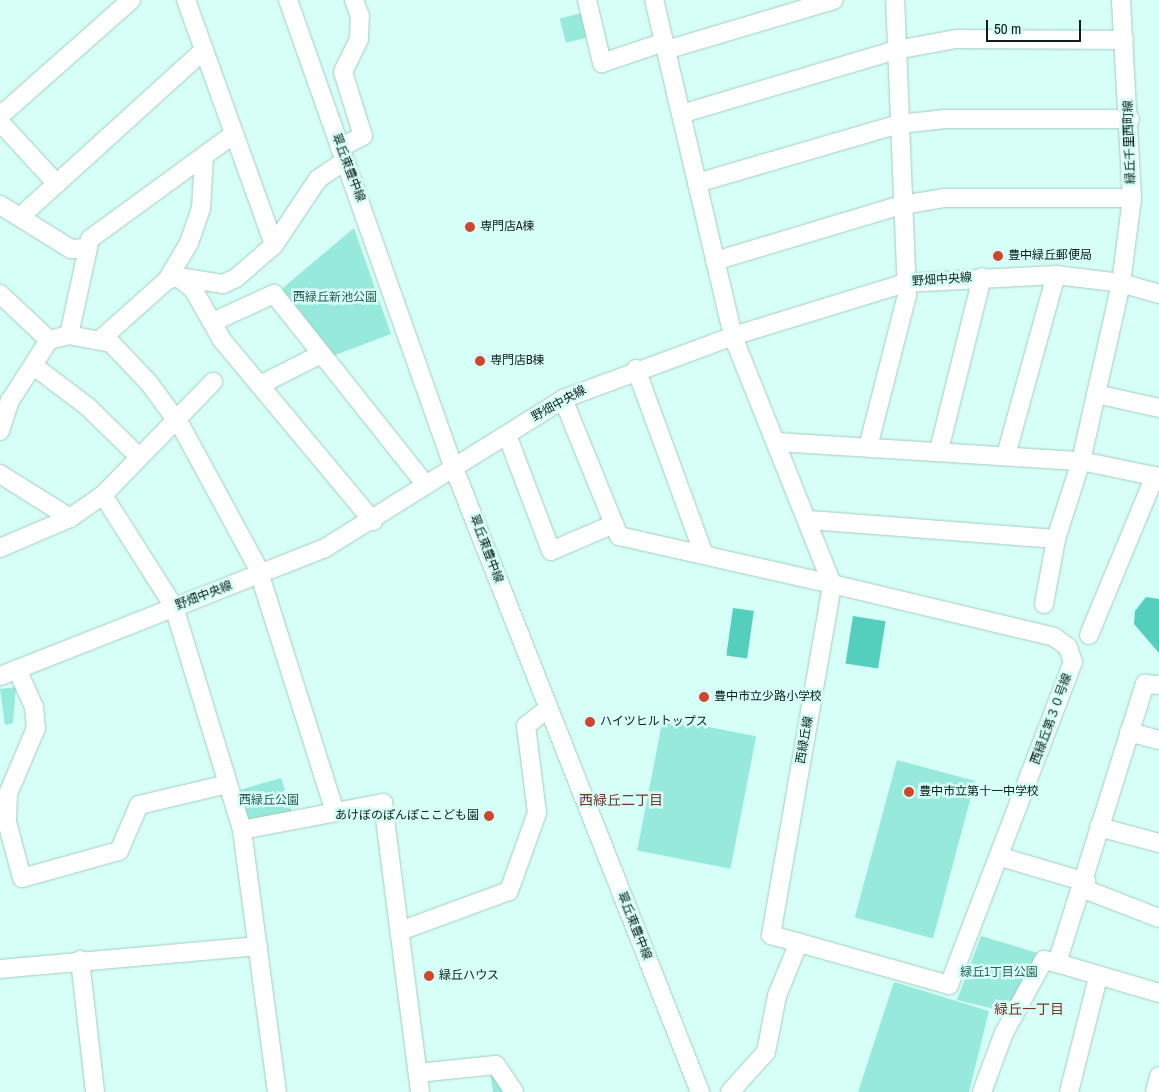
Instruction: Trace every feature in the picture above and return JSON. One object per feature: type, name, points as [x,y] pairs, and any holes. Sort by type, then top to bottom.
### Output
[{"type":"street","points":[[0,116],[131,0]]},
{"type":"street","points":[[186,0],[274,245]]},
{"type":"street","name":"翠丘東豊中線","points":[[288,0],[454,468],[700,1092]]},
{"type":"street","points":[[173,278],[224,284],[274,245],[318,179],[363,136],[343,72],[359,39],[360,16],[354,0]]},
{"type":"street","points":[[587,0],[602,63],[834,0]]},
{"type":"street","name":"西緑丘線","points":[[654,0],[733,336],[809,520],[832,584],[771,934],[799,942]]},
{"type":"street","points":[[868,447],[907,296],[895,0]]},
{"type":"street","name":"緑丘千里西町線","points":[[1044,604],[1056,539],[1081,461],[1121,283],[1132,198],[1130,120],[1121,0]]},
{"type":"street","points":[[681,114],[896,50],[956,39],[1124,40]]},
{"type":"street","points":[[21,216],[203,51]]},
{"type":"street","points":[[697,183],[899,124],[946,119],[1130,120]]},
{"type":"street","points":[[0,122],[57,184]]},
{"type":"street","points":[[0,205],[21,216],[70,249],[85,248],[234,134]]},
{"type":"street","points":[[100,340],[173,278],[202,209],[204,156]]},
{"type":"street","points":[[715,261],[902,205],[945,198],[1132,198]]},
{"type":"street","points":[[69,335],[81,293],[85,248]]},
{"type":"street","points":[[1006,455],[1056,276]]},
{"type":"street","name":"野畑中央線","points":[[0,676],[324,548],[373,521],[563,399],[636,369],[678,359],[733,336],[905,282],[1056,276],[1121,283],[1159,294]]},
{"type":"street","points":[[173,278],[193,289],[222,340],[373,521]]},
{"type":"street","points":[[939,450],[982,278]]},
{"type":"street","points":[[0,294],[49,340]]},
{"type":"street","points":[[213,322],[274,294],[426,486]]},
{"type":"street","points":[[0,431],[10,401],[49,340],[69,335],[111,343],[149,383],[204,468],[257,566],[257,576],[335,812]]},
{"type":"street","points":[[260,385],[321,354]]},
{"type":"street","points":[[34,366],[88,407],[139,457]]},
{"type":"street","points":[[636,369],[704,555]]},
{"type":"street","points":[[0,548],[70,518],[103,494],[173,420],[213,382]]},
{"type":"street","points":[[1096,394],[1159,408]]},
{"type":"street","points":[[507,435],[551,551],[614,524],[563,399]]},
{"type":"street","points":[[777,442],[939,450],[1081,461],[1157,477],[1089,635]]},
{"type":"street","points":[[0,474],[70,518]]},
{"type":"street","points":[[103,494],[174,607],[242,830],[277,1092]]},
{"type":"street","points":[[809,520],[1056,539]]},
{"type":"street","name":"西緑丘第３０号線","points":[[614,524],[619,536],[1054,637],[1068,647],[1073,662],[1001,857],[949,985],[799,942]]},
{"type":"street","points":[[17,669],[34,707],[36,728],[8,794],[7,822],[22,878],[119,851],[139,805],[228,784]]},
{"type":"street","points":[[1057,963],[1085,885],[1099,827],[1145,684],[1159,685]]},
{"type":"street","points":[[400,931],[509,891],[528,848],[537,808],[526,726],[548,708]]},
{"type":"street","points":[[1129,732],[1159,740]]},
{"type":"street","points":[[242,830],[383,803],[420,1092]]},
{"type":"street","points":[[1099,827],[1159,843]]},
{"type":"street","points":[[1001,857],[1085,885],[1159,918]]},
{"type":"street","points":[[730,1092],[766,1052],[777,996],[799,942]]},
{"type":"street","points":[[0,968],[258,946]]},
{"type":"street","points":[[80,960],[95,1092]]},
{"type":"street","points":[[982,1092],[1004,1033],[1044,960],[1159,993]]},
{"type":"street","points":[[1069,1092],[1098,976]]},
{"type":"street","points":[[418,1073],[496,1065],[514,1092]]},
{"type":"street","points":[[1155,1092],[1159,1076]]},
{"type":"green space","points":[[586,12],[592,36],[566,43],[560,19]]},
{"type":"green space","name":"西緑丘新池公園","points":[[354,228],[391,334],[330,357],[278,292]]},
{"type":"green space","points":[[16,687],[13,723],[5,725],[0,689]]},
{"type":"green space","points":[[663,718],[756,736],[730,869],[637,851]]},
{"type":"green space","points":[[897,760],[975,781],[933,938],[855,917]]},
{"type":"green space","name":"西緑丘公園","points":[[281,778],[293,815],[256,822],[246,817],[239,790]]},
{"type":"green space","name":"緑丘1丁目公園","points":[[981,936],[1041,954],[1011,1013],[957,1000]]},
{"type":"green space","points":[[894,982],[989,1011],[969,1092],[858,1092]]},
{"type":"green space","points":[[490,1071],[510,1092],[493,1092]]},
{"type":"shaded area","points":[[1146,597],[1159,599],[1159,653],[1134,624],[1135,611]]},
{"type":"shaded area","points":[[733,608],[754,611],[747,658],[726,656]]},
{"type":"shaded area","points":[[853,616],[886,621],[878,669],[845,663]]},
{"type":"place","name":"専門店A棟","points":[[470,227]]},
{"type":"place","name":"豊中緑丘郵便局","points":[[998,256]]},
{"type":"place","name":"専門店B棟","points":[[480,361]]},
{"type":"place","name":"豊中市立少路小学校","points":[[704,697]]},
{"type":"place","name":"ハイツヒルトップス","points":[[590,722]]},
{"type":"place","name":"豊中市立第十一中学校","points":[[909,792]]},
{"type":"place","name":"あけぼのぽんぽここども園","points":[[489,816]]},
{"type":"place","name":"緑丘ハウス","points":[[429,976]]},
{"type":"district","name":"西緑丘二丁目","points":[[621,800]]},
{"type":"district","name":"緑丘一丁目","points":[[1029,1009]]}]
